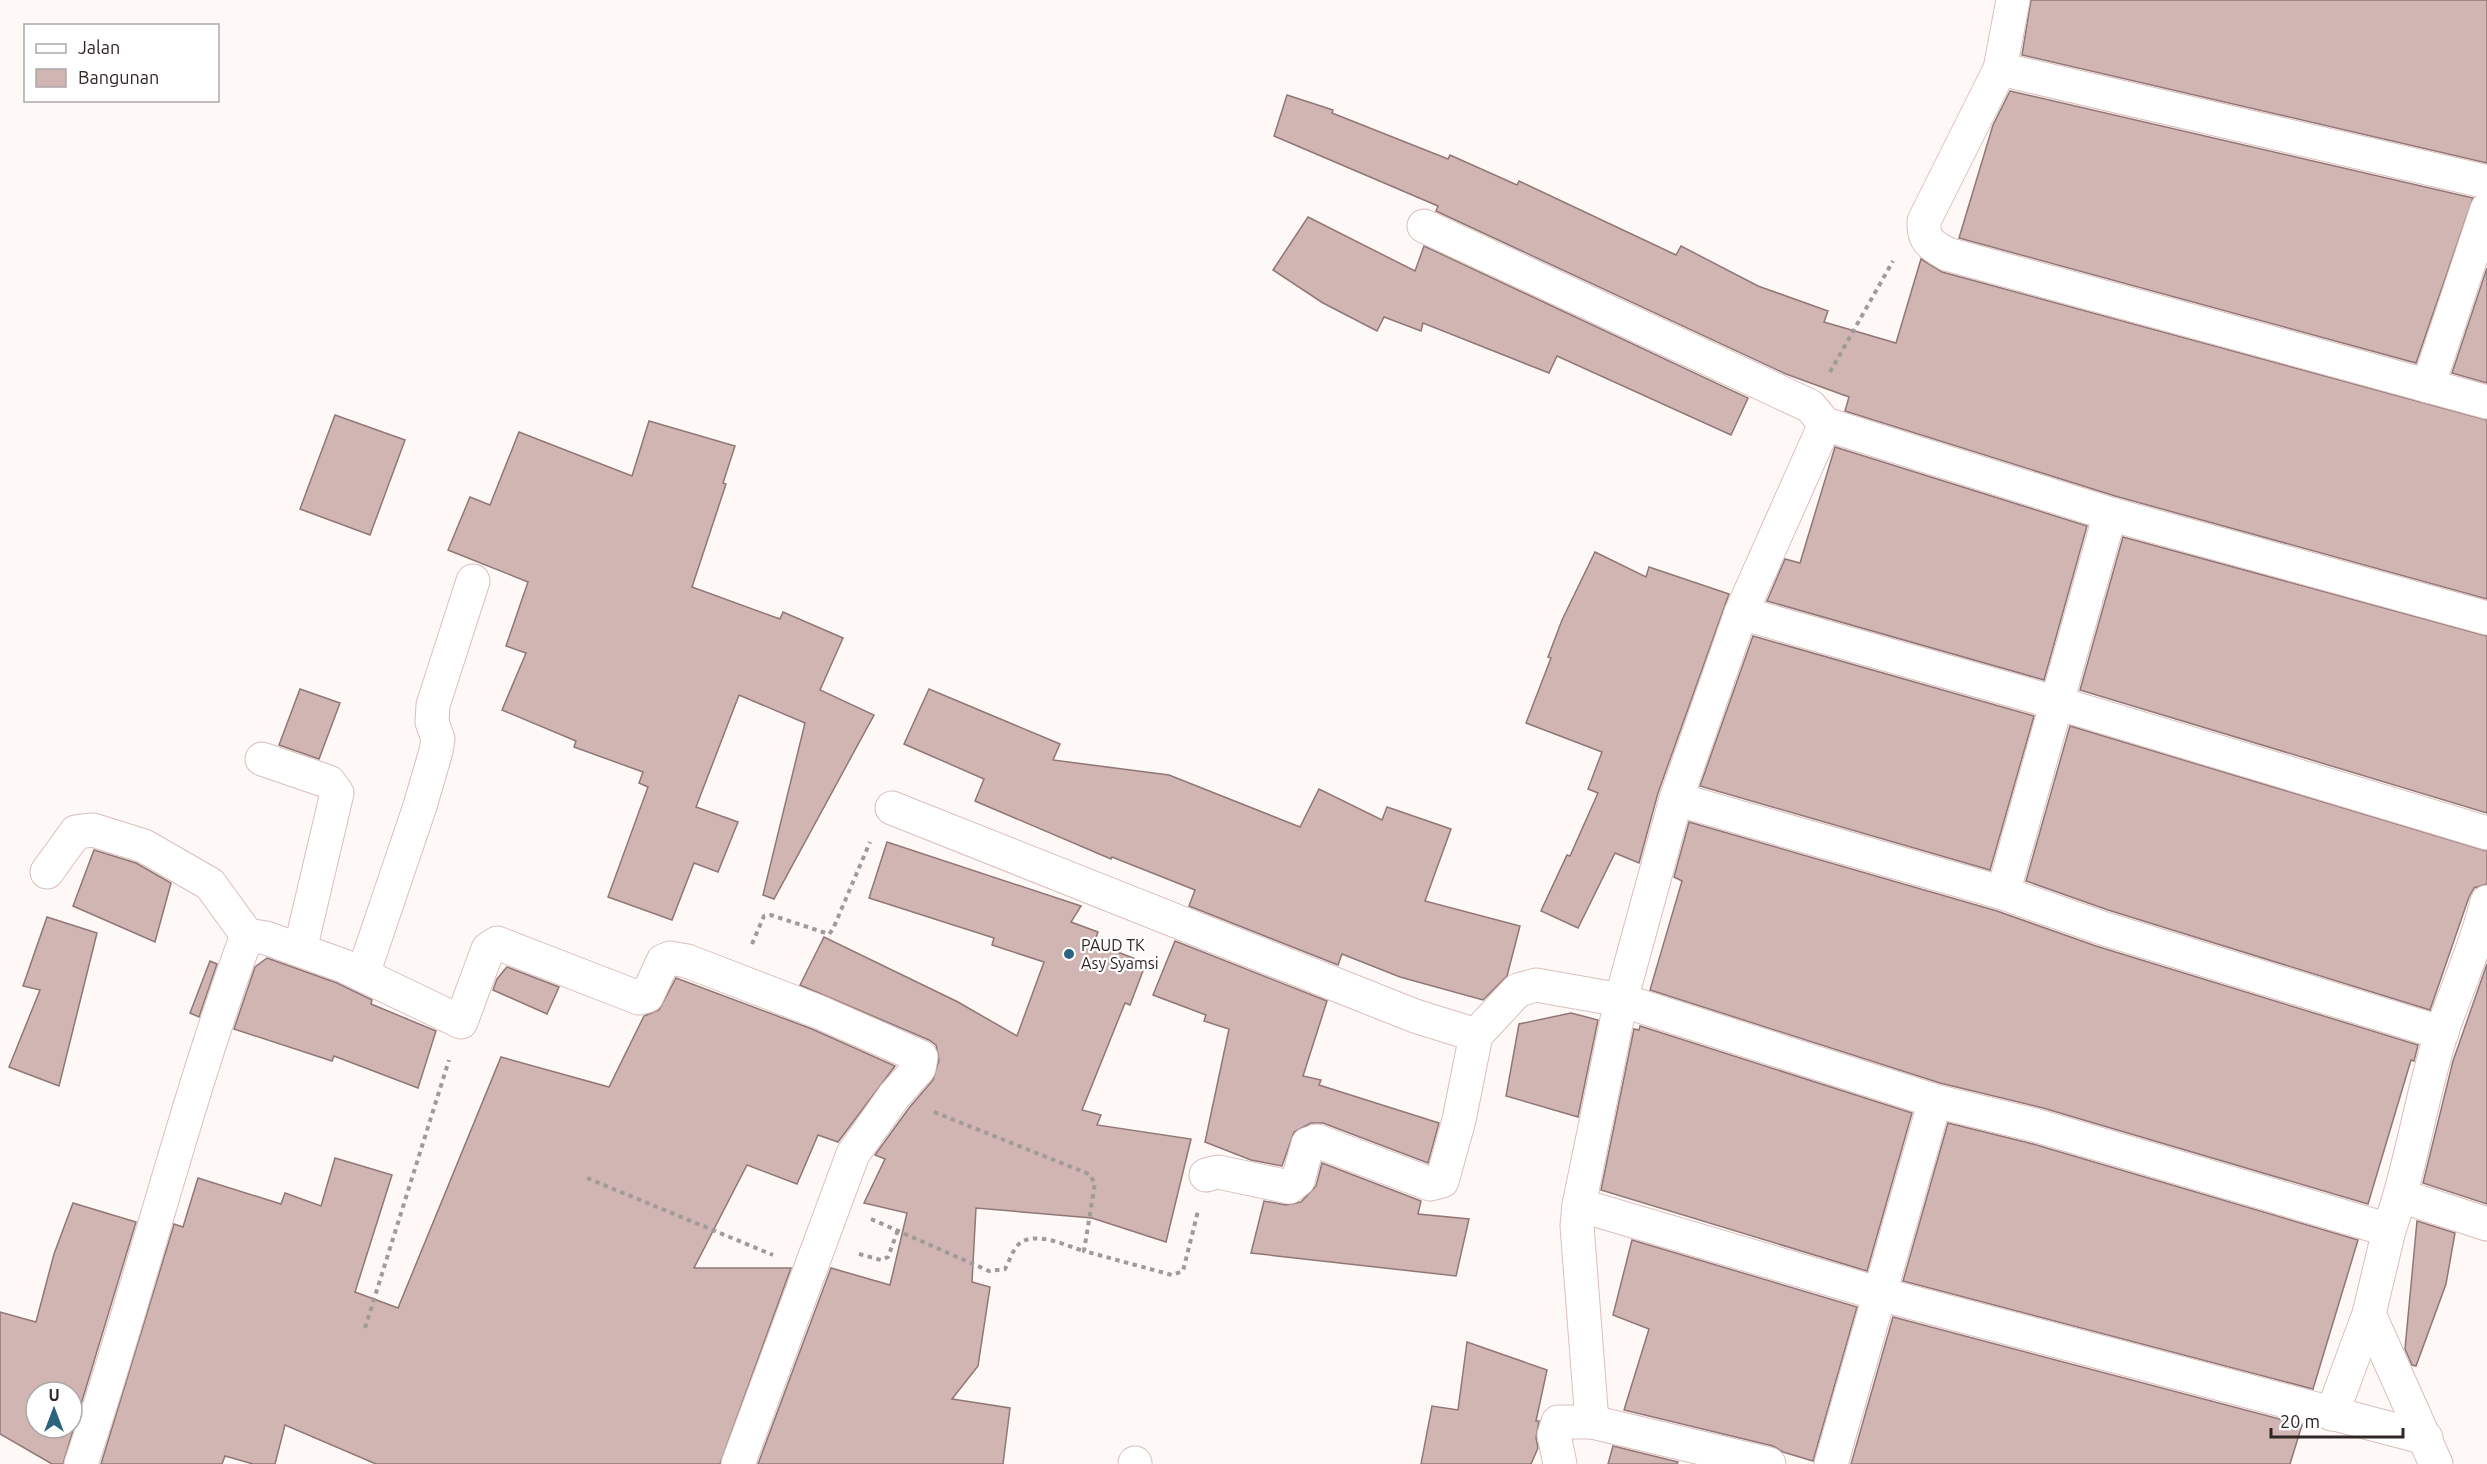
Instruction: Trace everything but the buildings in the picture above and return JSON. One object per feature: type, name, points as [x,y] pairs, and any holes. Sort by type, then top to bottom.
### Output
[{"type":"street","points":[[2013,0],[2001,69],[1924,221],[1924,235],[1929,244],[1947,254],[2487,402]]},
{"type":"street","points":[[2001,69],[2487,182]]},
{"type":"street","points":[[2428,386],[2487,209]]},
{"type":"street","points":[[1424,226],[1818,415],[2110,514],[2487,618]]},
{"type":"street","points":[[1578,1421],[1577,1226],[1579,1205],[1621,1000],[1676,800],[1741,613],[1818,415]]},
{"type":"street","points":[[2003,892],[2110,514]]},
{"type":"street","points":[[363,974],[420,806],[438,739],[432,722],[433,705],[473,581]]},
{"type":"street","points":[[1741,613],[2057,704],[2487,833]]},
{"type":"street","points":[[262,759],[329,782],[337,793],[300,950]]},
{"type":"street","points":[[1676,800],[2003,892],[2102,928],[2442,1032]]},
{"type":"street","points":[[892,808],[1415,1016],[1476,1035]]},
{"type":"street","points":[[47,872],[76,832],[93,830],[144,846],[210,885],[247,935],[266,938],[363,974],[461,1022],[488,949],[497,943],[639,998],[647,996],[658,968],[670,958],[687,962],[819,1012],[921,1057],[919,1068],[894,1096],[853,1154],[738,1464]]},
{"type":"street","points":[[2332,1414],[2369,1314],[2442,1032],[2480,931],[2487,902]]},
{"type":"street","points":[[81,1464],[135,1298],[183,1126],[247,935]]},
{"type":"street","points":[[1206,1175],[1218,1172],[1289,1187],[1298,1180],[1308,1144],[1317,1141],[1430,1184],[1442,1180],[1459,1120],[1476,1035],[1518,990],[1536,985],[1621,1000],[1935,1101],[2038,1126],[2389,1230]]},
{"type":"street","points":[[1831,1464],[1935,1101]]},
{"type":"street","points":[[2401,1196],[2487,1224]]},
{"type":"street","points":[[1579,1205],[1880,1294],[2332,1414],[2431,1451]]},
{"type":"street","points":[[2369,1314],[2431,1451]]},
{"type":"street","points":[[1560,1464],[1554,1435],[1558,1422],[1578,1421],[1769,1464]]},
{"type":"path","points":[[1818,415],[1897,255]]},
{"type":"path","points":[[737,981],[764,916],[771,915],[829,934],[883,812],[892,808]]},
{"type":"path","points":[[365,1328],[461,1022]]},
{"type":"path","points":[[894,1096],[1089,1174],[1095,1183],[1084,1251]]},
{"type":"path","points":[[834,1203],[989,1271],[1005,1269],[1018,1244],[1026,1240],[1047,1239],[1172,1275],[1183,1271],[1206,1175]]},
{"type":"path","points":[[587,1178],[814,1256],[881,1260],[888,1257],[898,1230]]},
{"type":"place","name":"PAUD TK Asy Syamsi","points":[[1069,954]]}]
